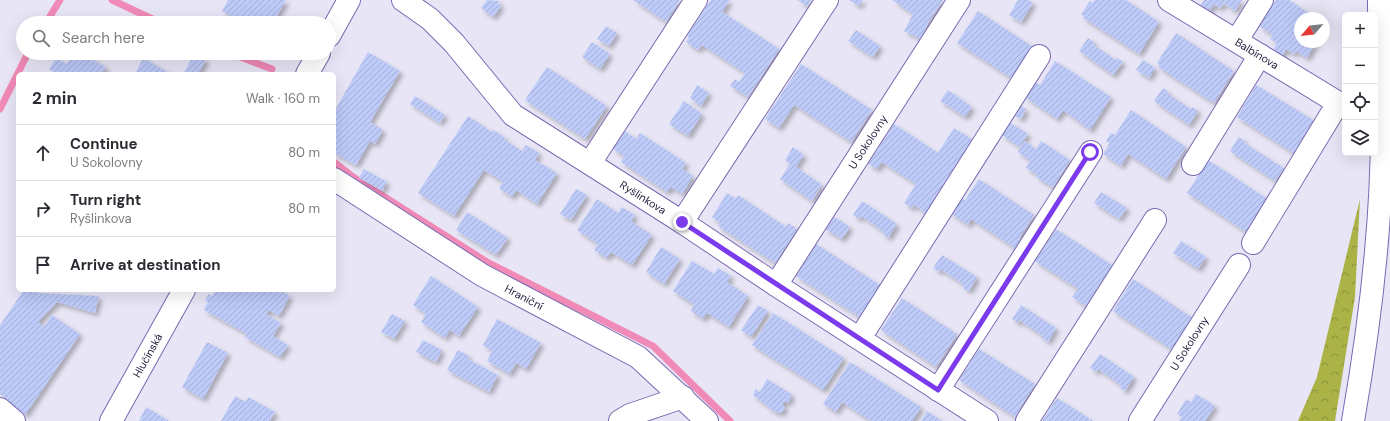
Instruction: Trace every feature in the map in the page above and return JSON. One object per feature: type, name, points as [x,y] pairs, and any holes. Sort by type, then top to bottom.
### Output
[{"type":"street","points":[[336,23],[349,0]]},
{"type":"street","name":"Ryšlinkova","points":[[403,0],[430,19],[454,43],[513,115],[682,222],[776,285],[987,421]]},
{"type":"street","points":[[590,163],[696,0]]},
{"type":"street","points":[[682,222],[827,0]]},
{"type":"street","name":"U Sokolovny","points":[[776,285],[959,0]]},
{"type":"street","name":"Balbínova","points":[[1169,0],[1342,105]]},
{"type":"street","points":[[1237,40],[1262,0]]},
{"type":"street","points":[[1353,421],[1371,305],[1377,234],[1382,128],[1379,0]]},
{"type":"street","points":[[1193,164],[1260,55]]},
{"type":"street","points":[[860,338],[1039,56]]},
{"type":"street","points":[[308,72],[315,60]]},
{"type":"street","points":[[1253,243],[1342,105]]},
{"type":"street","points":[[938,390],[1090,152]]},
{"type":"street","name":"Hraniční","points":[[336,180],[482,275],[638,357],[683,397],[707,421]]},
{"type":"street","points":[[1027,421],[1155,220]]},
{"type":"street","name":"U Sokolovny","points":[[1140,421],[1239,265]]},
{"type":"street","name":"Hlučínská","points":[[111,421],[183,292]]},
{"type":"street","points":[[620,421],[630,415],[683,397]]},
{"type":"street","points":[[0,409],[14,421]]},
{"type":"green space","points":[[1360,199],[1355,297],[1335,421],[1298,421],[1317,377]]},
{"type":"building","points":[[228,0],[286,0],[277,16],[231,16],[222,11]]},
{"type":"building","points":[[487,0],[500,1],[498,4],[501,6],[493,17],[481,8]]},
{"type":"building","points":[[633,0],[680,0],[666,22]]},
{"type":"building","points":[[711,0],[730,0],[722,12],[779,49],[748,97],[730,86],[735,79],[739,82],[745,73],[702,45],[698,50],[686,42],[689,37],[687,36]]},
{"type":"building","points":[[797,0],[811,0],[807,6]]},
{"type":"building","points":[[849,0],[863,0],[859,6]]},
{"type":"building","points":[[892,0],[943,0],[928,23],[921,39],[904,31],[913,14]]},
{"type":"building","points":[[1018,0],[1028,0],[1033,3],[1021,22],[1009,15]]},
{"type":"building","points":[[1095,0],[1126,0],[1159,22],[1139,54],[1083,18],[1084,16],[1081,14],[1090,1],[1092,3]]},
{"type":"building","points":[[1204,0],[1242,0],[1235,11],[1224,3],[1220,8],[1214,4],[1209,12],[1200,6]]},
{"type":"building","points":[[1276,0],[1289,0],[1307,12],[1294,12],[1294,48],[1313,48],[1307,58],[1296,51],[1294,54],[1286,49],[1282,56],[1273,50],[1277,43],[1270,39],[1273,35],[1259,26]]},
{"type":"building","points":[[978,11],[1033,47],[1013,79],[957,43]]},
{"type":"building","points":[[606,26],[617,33],[609,46],[597,39]]},
{"type":"building","points":[[856,30],[880,46],[873,57],[848,41]]},
{"type":"building","points":[[1176,33],[1234,71],[1214,103],[1158,67],[1160,65],[1157,63]]},
{"type":"building","points":[[1088,38],[1094,42],[1092,44],[1116,60],[1118,58],[1123,62],[1113,75],[1079,51]]},
{"type":"building","points":[[592,42],[610,54],[600,69],[582,57]]},
{"type":"building","points":[[368,52],[400,71],[370,122],[383,130],[375,144],[370,141],[356,165],[336,154],[336,108]]},
{"type":"building","points":[[55,60],[60,60],[67,64],[70,60],[94,60],[106,67],[103,72],[54,72],[49,69]]},
{"type":"building","points":[[142,60],[147,60],[168,72],[136,72]]},
{"type":"building","points":[[191,60],[206,60],[199,72],[184,72]]},
{"type":"building","points":[[1143,60],[1155,68],[1149,78],[1136,70]]},
{"type":"building","points":[[1055,61],[1111,97],[1090,130],[1063,110],[1057,119],[1025,97],[1035,82],[1040,85]]},
{"type":"building","points":[[801,64],[872,110],[851,142],[794,105],[779,128],[765,119]]},
{"type":"building","points":[[547,67],[607,106],[585,139],[525,100]]},
{"type":"building","points":[[697,85],[709,93],[701,106],[690,98]]},
{"type":"building","points":[[1256,85],[1321,125],[1301,158],[1237,117]]},
{"type":"building","points":[[1163,88],[1168,91],[1167,93],[1191,109],[1193,107],[1198,111],[1189,125],[1154,101]]},
{"type":"building","points":[[948,90],[972,107],[965,117],[940,101]]},
{"type":"building","points":[[415,96],[445,115],[440,123],[410,104]]},
{"type":"building","points":[[684,101],[702,114],[688,136],[669,124]]},
{"type":"building","points":[[1021,106],[1026,109],[1021,119],[1015,116]]},
{"type":"building","points":[[1131,110],[1186,147],[1166,179],[1128,154],[1121,166],[1103,154],[1110,143],[1106,141],[1111,133],[1115,135]]},
{"type":"building","points":[[468,116],[492,132],[494,130],[522,151],[526,145],[539,153],[535,160],[557,173],[537,204],[516,190],[512,197],[499,188],[503,182],[484,170],[454,216],[418,193]]},
{"type":"building","points":[[1011,123],[1028,134],[1020,147],[1002,135]]},
{"type":"building","points":[[894,124],[938,153],[954,128],[973,140],[926,213],[914,205],[912,208],[904,203],[916,184],[882,162],[877,169],[868,164]]},
{"type":"building","points":[[625,131],[636,139],[640,133],[686,163],[682,169],[693,176],[682,194],[671,187],[667,192],[621,162],[624,156],[613,149]]},
{"type":"building","points":[[1239,137],[1245,141],[1244,143],[1284,168],[1275,181],[1230,151]]},
{"type":"building","points":[[1025,141],[1036,149],[1041,141],[1070,160],[1053,187],[1036,177],[1038,175],[1026,168],[1030,161],[1018,152]]},
{"type":"building","points":[[793,147],[804,155],[796,167],[822,185],[812,201],[780,179],[790,164],[785,160]]},
{"type":"building","points":[[1208,160],[1272,202],[1251,235],[1187,193]]},
{"type":"building","points":[[364,169],[387,182],[382,191],[359,178]]},
{"type":"building","points":[[979,179],[1034,215],[1019,238],[1023,241],[1018,250],[971,219],[968,225],[950,213],[960,198],[965,200]]},
{"type":"building","points":[[576,189],[587,195],[571,220],[560,214]]},
{"type":"building","points":[[1101,192],[1127,208],[1119,219],[1094,203]]},
{"type":"building","points":[[727,193],[736,199],[738,195],[786,227],[788,223],[797,229],[775,263],[718,226],[720,223],[712,217]]},
{"type":"building","points":[[597,199],[618,213],[622,207],[635,215],[631,221],[652,235],[632,265],[611,252],[607,258],[594,250],[598,244],[577,230]]},
{"type":"building","points":[[862,201],[897,224],[888,238],[883,234],[884,232],[861,216],[859,219],[853,215]]},
{"type":"building","points":[[467,212],[508,238],[496,255],[456,230]]},
{"type":"building","points":[[833,216],[850,227],[842,239],[825,229]]},
{"type":"building","points":[[1056,229],[1112,265],[1086,306],[1072,297],[1078,289],[1035,261]]},
{"type":"building","points":[[1181,241],[1206,257],[1198,269],[1173,253]]},
{"type":"building","points":[[816,244],[880,285],[860,317],[796,276]]},
{"type":"building","points":[[661,247],[680,259],[664,284],[646,272]]},
{"type":"building","points":[[942,255],[977,277],[969,291],[963,288],[964,285],[940,269],[939,272],[933,268]]},
{"type":"building","points":[[692,261],[714,274],[718,268],[731,276],[727,282],[748,296],[729,327],[707,313],[703,319],[691,311],[694,305],[673,291]]},
{"type":"building","points":[[431,276],[478,307],[459,336],[450,330],[445,338],[421,322],[426,314],[413,305]]},
{"type":"building","points":[[1133,279],[1196,320],[1176,352],[1113,311]]},
{"type":"building","points":[[23,292],[99,296],[95,313],[57,302],[38,322],[44,327],[52,315],[80,334],[25,415],[0,394],[0,325]]},
{"type":"building","points":[[215,292],[283,292],[290,296],[279,316],[269,310],[266,314],[281,323],[273,336],[288,345],[280,357],[245,337],[247,334],[204,310],[208,302],[205,300],[209,294],[212,296]]},
{"type":"building","points":[[902,298],[957,334],[936,367],[881,330]]},
{"type":"building","points":[[758,305],[768,311],[751,337],[741,330]]},
{"type":"building","points":[[1021,305],[1056,328],[1048,342],[1042,338],[1043,336],[1019,320],[1018,323],[1012,319]]},
{"type":"building","points":[[773,313],[844,358],[823,390],[752,345]]},
{"type":"building","points":[[392,314],[405,321],[394,339],[381,332]]},
{"type":"building","points":[[497,319],[541,343],[526,369],[516,363],[510,374],[487,361],[492,351],[483,345]]},
{"type":"building","points":[[423,340],[442,350],[436,362],[416,352]]},
{"type":"building","points":[[207,342],[228,353],[203,399],[182,387]]},
{"type":"building","points":[[979,349],[1035,384],[1019,409],[1023,411],[1018,419],[959,380]]},
{"type":"building","points":[[458,350],[469,356],[468,359],[498,375],[489,392],[447,370]]},
{"type":"building","points":[[1100,354],[1134,377],[1125,391],[1120,388],[1121,385],[1098,369],[1096,372],[1090,368]]},
{"type":"building","points":[[850,362],[921,407],[912,421],[871,421],[842,402],[836,412],[823,404]]},
{"type":"building","points":[[767,379],[791,394],[791,398],[788,403],[785,401],[782,404],[785,408],[781,413],[775,412],[753,395],[756,389],[760,392]]},
{"type":"building","points":[[1196,394],[1215,406],[1205,421],[1179,421],[1182,417],[1177,414],[1186,399],[1191,402]]},
{"type":"building","points":[[235,396],[246,402],[248,397],[275,412],[270,421],[221,421]]},
{"type":"building","points":[[1057,398],[1093,421],[1042,421]]},
{"type":"building","points":[[146,407],[169,421],[139,421]]},
{"type":"building","points":[[927,411],[942,421],[921,421]]},
{"type":"waterway","points":[[50,16],[60,0]]},
{"type":"waterway","points":[[112,0],[146,16]]},
{"type":"waterway","points":[[18,72],[24,60]]},
{"type":"waterway","points":[[248,60],[272,69]]},
{"type":"waterway","points":[[0,109],[16,77]]},
{"type":"waterway","points":[[336,164],[353,177],[487,262],[653,346],[730,421]]},
{"type":"route","points":[[682,222],[938,390],[1090,152]]}]
